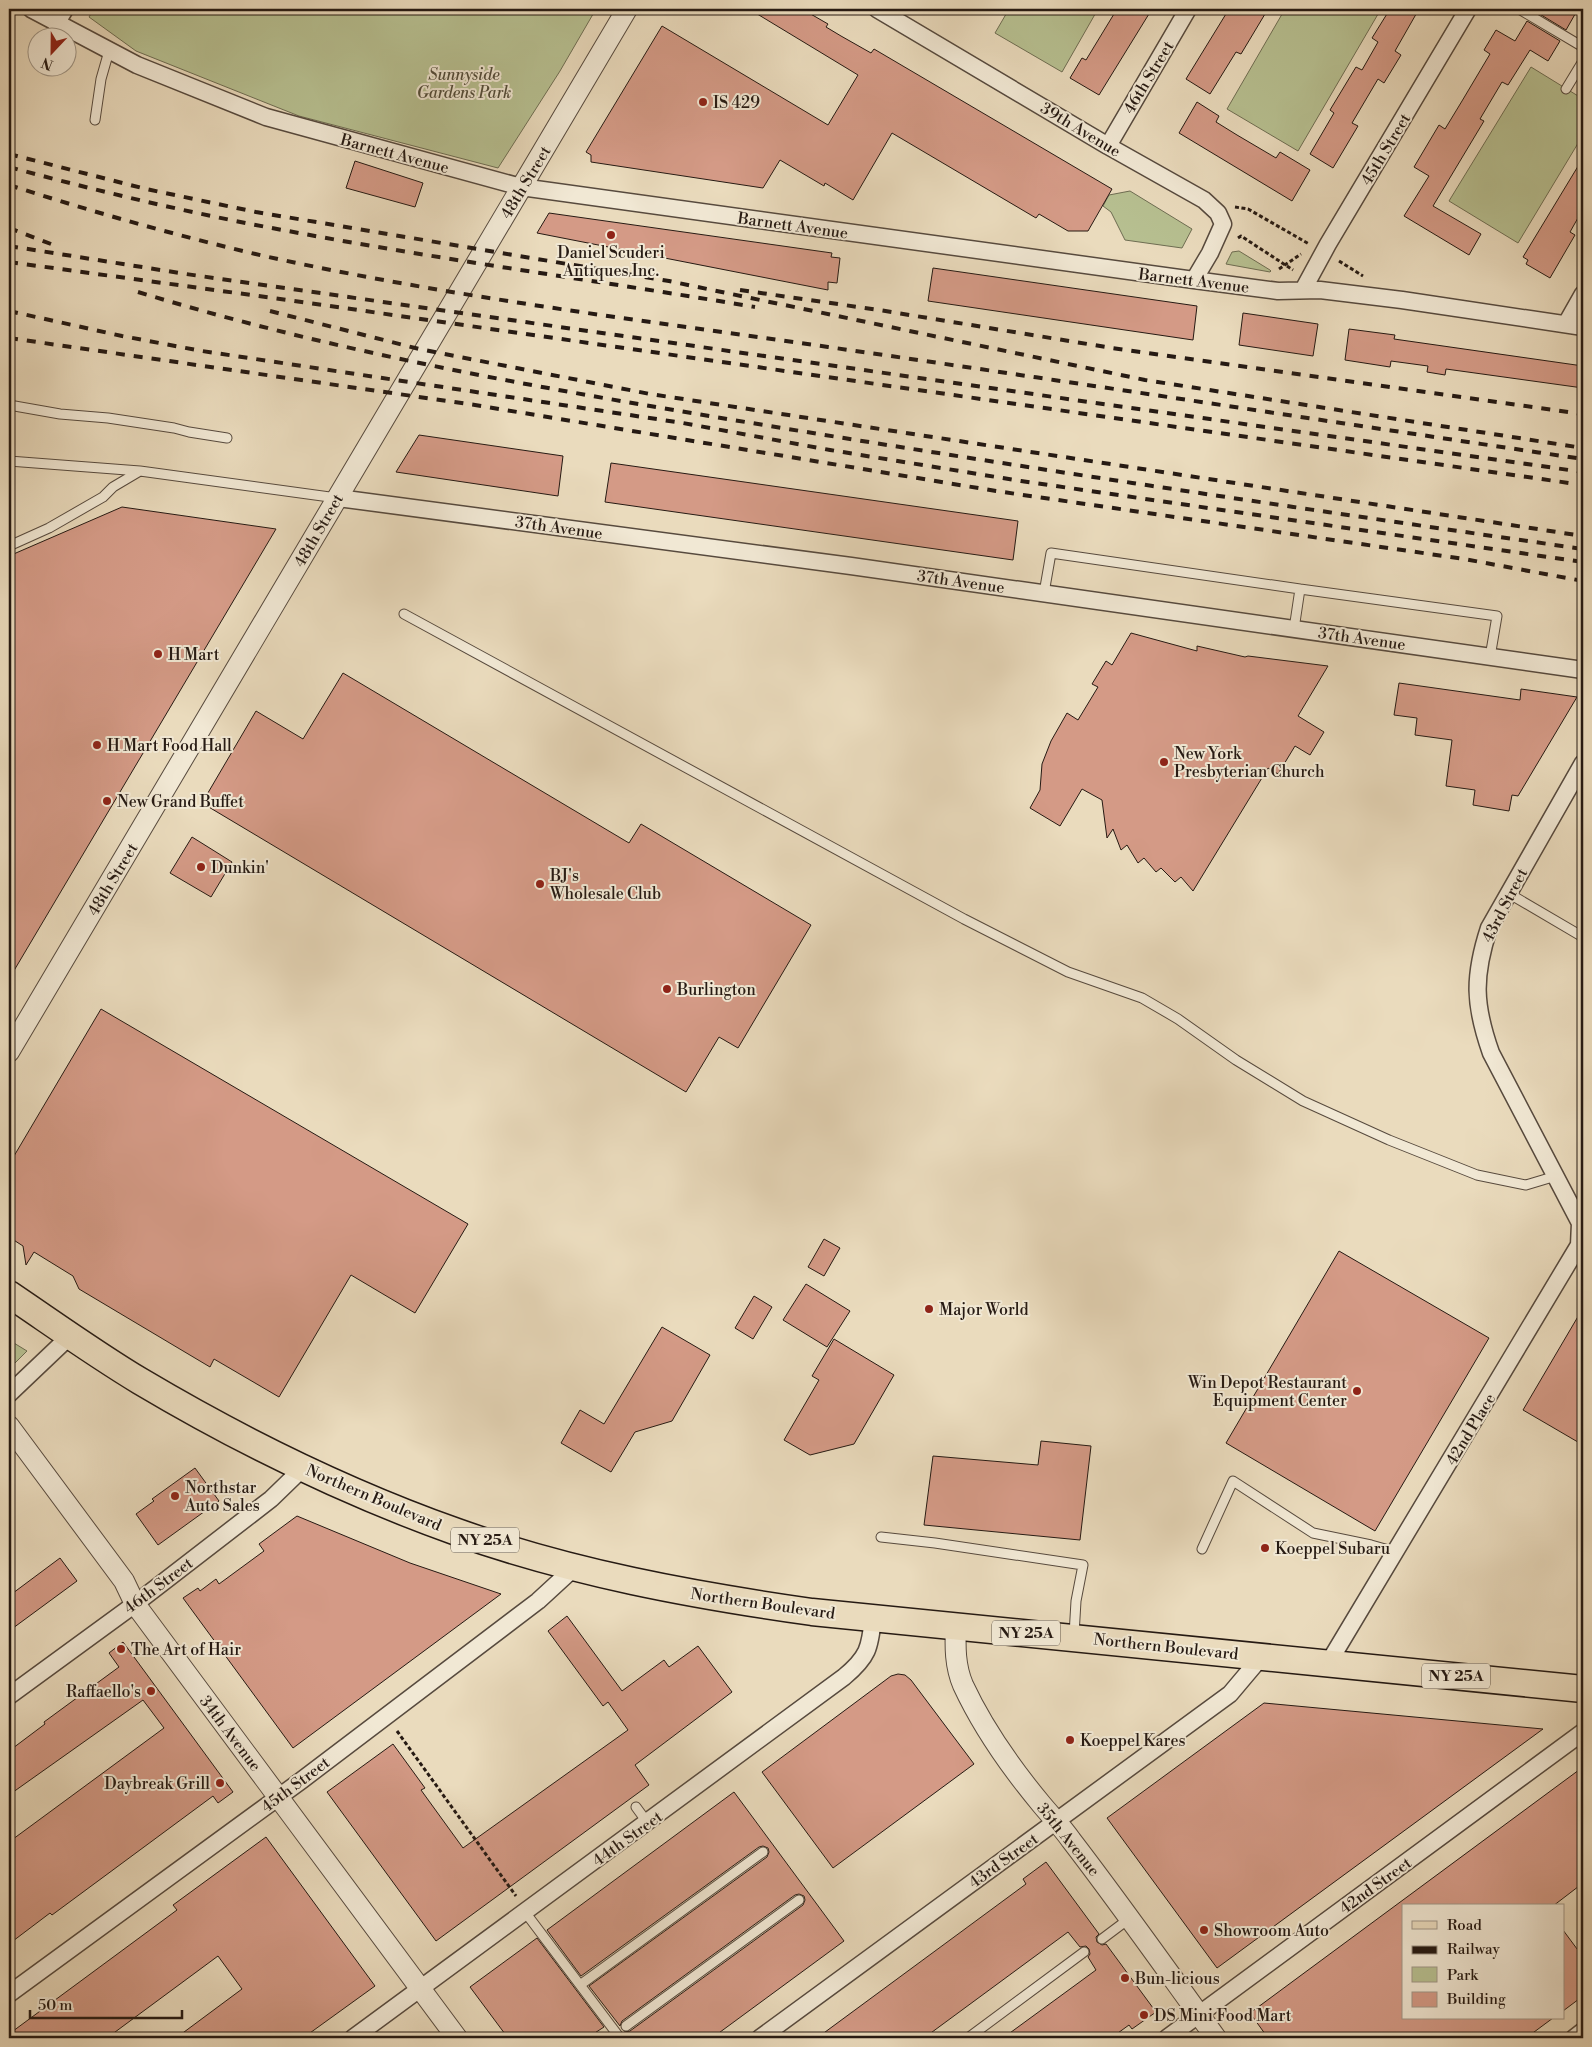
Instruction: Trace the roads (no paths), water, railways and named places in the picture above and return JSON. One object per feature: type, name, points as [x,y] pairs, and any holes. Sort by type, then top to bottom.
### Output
[{"type":"main road","name":"Northern Boulevard","points":[[9,1294],[70,1336],[172,1400],[238,1436],[303,1468],[373,1499],[458,1532],[575,1567],[663,1588],[737,1601],[873,1618],[1583,1688]]},
{"type":"street","name":"Barnett Avenue","points":[[31,9],[56,24],[137,65],[266,117],[521,187],[1194,280],[1278,290],[1320,290],[1402,300],[1583,327]]},
{"type":"street","points":[[56,24],[65,9]]},
{"type":"street","name":"48th Street","points":[[9,1052],[628,9]]},
{"type":"street","name":"39th Avenue","points":[[877,9],[903,15],[1108,146],[1204,200],[1218,213],[1223,224],[1210,253],[1194,280]]},
{"type":"street","name":"46th Street","points":[[1108,146],[1188,9]]},
{"type":"street","name":"45th Street","points":[[1303,290],[1328,244],[1468,9]]},
{"type":"street","points":[[1566,324],[1583,294]]},
{"type":"street","name":"37th Avenue","points":[[338,498],[851,566],[1583,670]]},
{"type":"street","name":"43rd Street","points":[[1564,1191],[1491,1053],[1481,1025],[1477,976],[1480,954],[1489,928],[1583,763]]},
{"type":"street","name":"42nd Place","points":[[1328,1662],[1580,1245],[1582,1222],[1564,1191]]},
{"type":"street","points":[[9,1394],[70,1336]]},
{"type":"street","name":"34th Avenue","points":[[9,1426],[124,1581],[135,1604],[457,2038]]},
{"type":"street","name":"46th Street","points":[[9,1696],[135,1604],[271,1499],[303,1468]]},
{"type":"street","name":"45th Street","points":[[9,1994],[278,1797],[538,1600],[575,1567]]},
{"type":"street","name":"44th Street","points":[[353,2038],[858,1665],[868,1648],[873,1618]]},
{"type":"street","name":"35th Avenue","points":[[956,1626],[955,1654],[957,1668],[963,1684],[989,1732],[1009,1762],[1057,1821],[1130,1917],[1216,2038]]},
{"type":"street","name":"43rd Street","points":[[760,2038],[1230,1694],[1262,1656]]},
{"type":"street","name":"42nd Street","points":[[1167,2038],[1583,1732]]},
{"type":"street","points":[[1574,2038],[1583,2031]]},
{"type":"lane","points":[[1519,9],[1583,47]]},
{"type":"lane","points":[[95,120],[101,79],[109,51]]},
{"type":"lane","points":[[1566,89],[1583,61]]},
{"type":"lane","points":[[9,405],[60,414],[165,426],[227,438]]},
{"type":"lane","points":[[9,461],[140,471],[338,498]]},
{"type":"lane","points":[[9,546],[49,528],[103,497],[113,487],[140,471]]},
{"type":"lane","points":[[1044,593],[1051,553],[1497,616],[1490,657]]},
{"type":"lane","points":[[1294,629],[1300,589]]},
{"type":"lane","points":[[404,614],[964,919],[1068,972],[1142,998],[1178,1019],[1236,1060],[1303,1101],[1389,1140],[1477,1174],[1526,1185],[1556,1176]]},
{"type":"lane","points":[[1508,893],[1583,937]]},
{"type":"lane","points":[[1202,1549],[1233,1482],[1313,1533],[1371,1544],[1396,1552]]},
{"type":"lane","points":[[881,1537],[1083,1565],[1076,1601],[1074,1637]]},
{"type":"lane","points":[[636,1807],[647,1822]]},
{"type":"lane","points":[[580,1985],[763,1852]]},
{"type":"lane","points":[[626,2026],[799,1900]]},
{"type":"lane","points":[[526,1912],[620,2038]]},
{"type":"lane","points":[[1102,1939],[1130,1917]]},
{"type":"lane","points":[[968,2038],[1084,1952]]},
{"type":"railway","points":[[9,154],[146,189],[256,212],[669,281],[1145,380],[1583,448]]},
{"type":"railway","points":[[9,167],[148,202],[346,242],[755,307]]},
{"type":"railway","points":[[9,185],[72,205],[232,248],[334,271],[404,284],[545,307],[1583,459]]},
{"type":"railway","points":[[9,228],[51,244]]},
{"type":"railway","points":[[9,246],[186,274],[1583,472]]},
{"type":"railway","points":[[9,262],[288,300],[1583,485]]},
{"type":"railway","points":[[740,290],[879,310],[1112,348],[1583,414]]},
{"type":"railway","points":[[138,292],[299,336],[461,371],[624,402],[1086,476],[1583,549]]},
{"type":"railway","points":[[9,311],[122,336],[202,351],[683,423],[830,450],[1021,481],[1583,562]]},
{"type":"railway","points":[[270,311],[419,349],[650,394],[1583,536]]},
{"type":"railway","points":[[9,338],[475,405],[996,491],[1464,559],[1583,581]]},
{"type":"place","name":"IS 429","points":[[703,102]]},
{"type":"place","name":"Daniel Scuderi Antiques Inc.","points":[[611,235]]},
{"type":"place","name":"H Mart","points":[[158,654]]},
{"type":"place","name":"H Mart Food Hall","points":[[97,745]]},
{"type":"place","name":"New York Presbyterian Church","points":[[1164,762]]},
{"type":"place","name":"New Grand Buffet","points":[[107,801]]},
{"type":"place","name":"Dunkin'","points":[[201,867]]},
{"type":"place","name":"BJ's Wholesale Club","points":[[540,884]]},
{"type":"place","name":"Burlington","points":[[667,989]]},
{"type":"place","name":"Major World","points":[[929,1309]]},
{"type":"place","name":"Win Depot Restaurant Equipment Center","points":[[1357,1391]]},
{"type":"place","name":"Northstar Auto Sales","points":[[175,1496]]},
{"type":"place","name":"Koeppel Subaru","points":[[1265,1548]]},
{"type":"place","name":"The Art of Hair","points":[[121,1649]]},
{"type":"place","name":"Raffaello's","points":[[151,1691]]},
{"type":"place","name":"Koeppel Kares","points":[[1070,1740]]},
{"type":"place","name":"Daybreak Grill","points":[[220,1783]]},
{"type":"place","name":"Showroom Auto","points":[[1204,1930]]},
{"type":"place","name":"Bun-licious","points":[[1125,1978]]},
{"type":"place","name":"DS Mini Food Mart","points":[[1144,2015]]},
{"type":"park label","name":"Sunnyside Gardens Park","points":[[464,83]]}]
